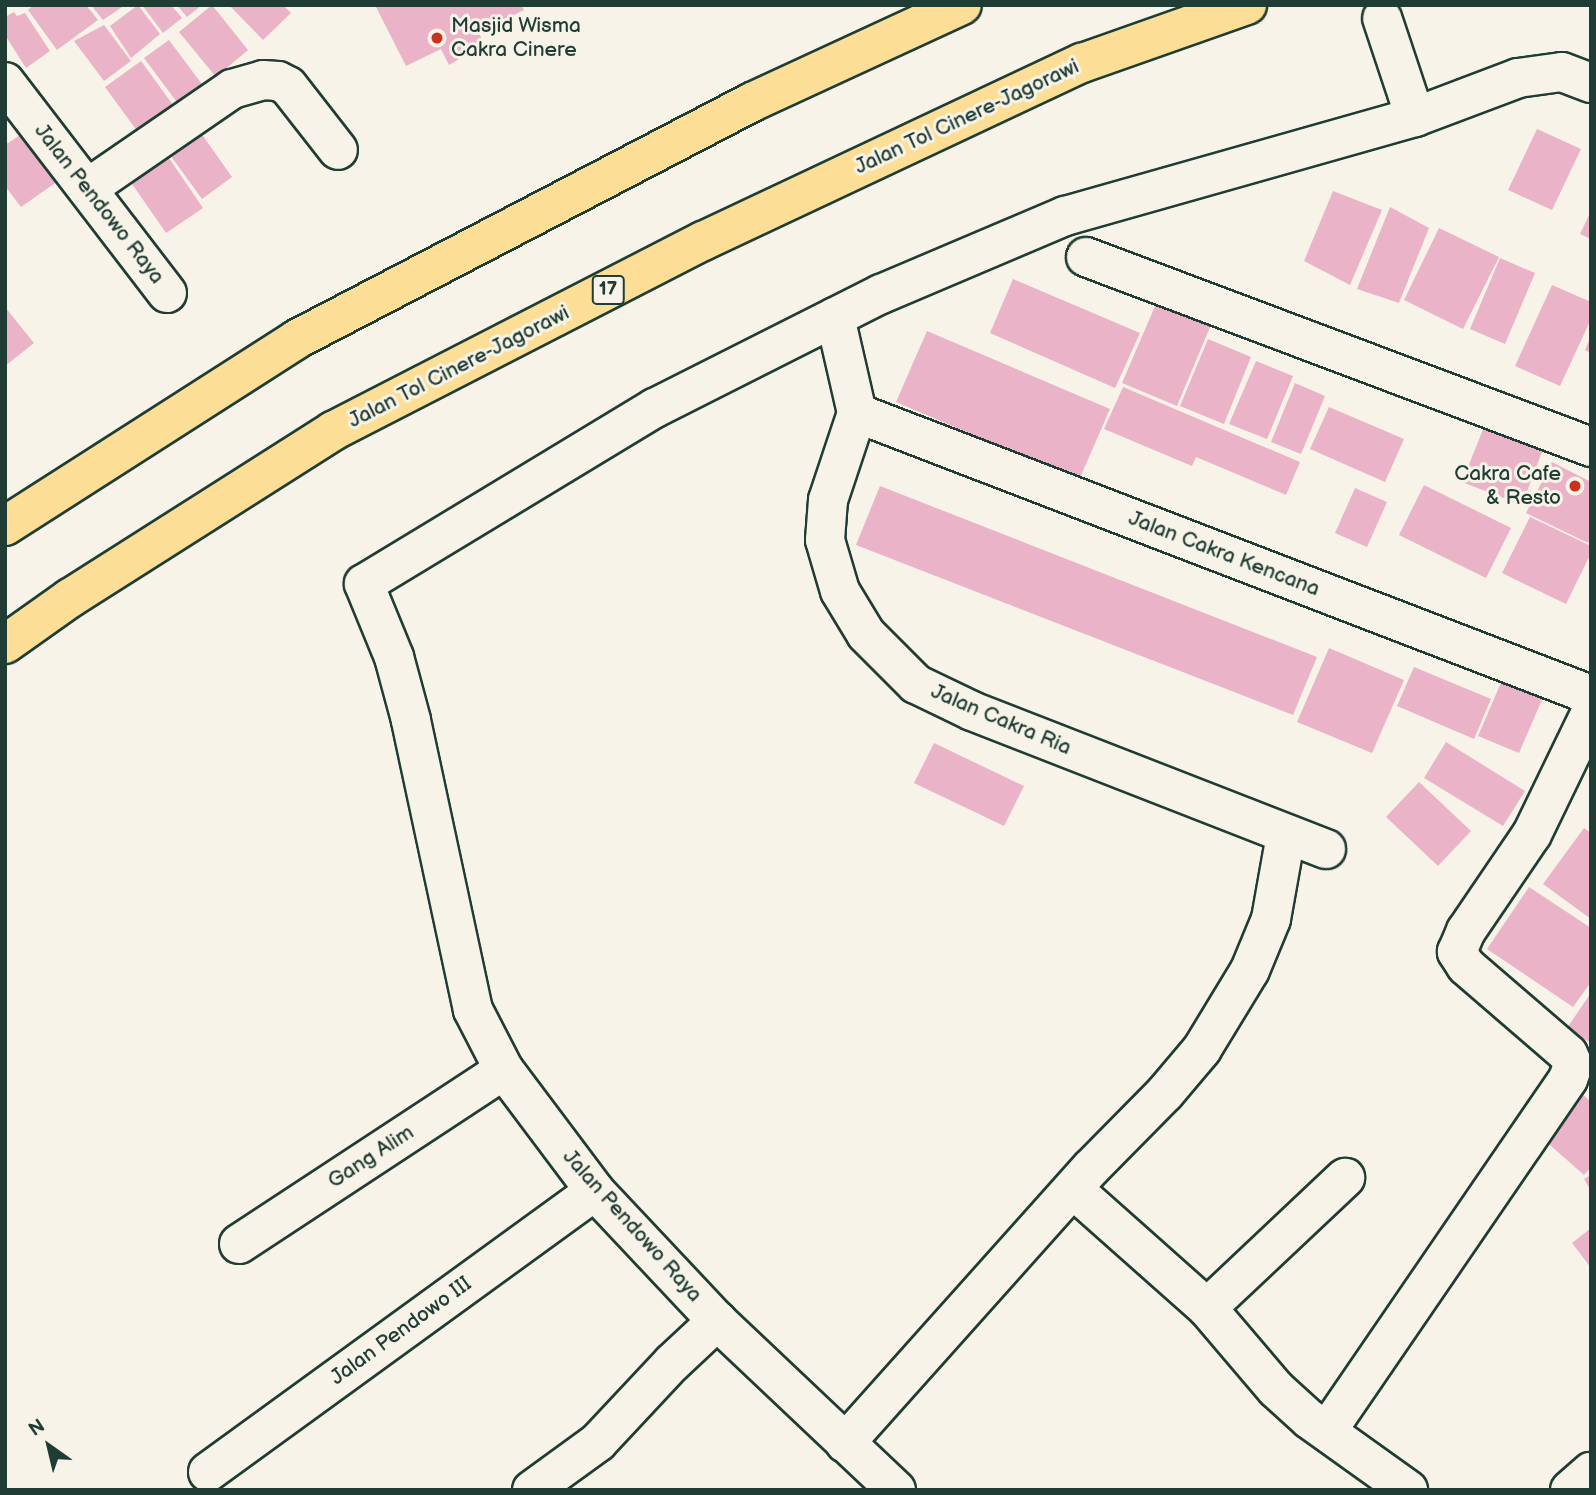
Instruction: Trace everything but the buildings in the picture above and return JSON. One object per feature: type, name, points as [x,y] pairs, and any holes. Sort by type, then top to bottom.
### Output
[{"type":"highway","points":[[5,526],[297,339],[752,102],[962,5]]},
{"type":"highway","name":"Jalan Tol Cinere-Jagorawi","points":[[5,644],[70,598],[333,431],[666,260],[1082,63],[1247,5]]},
{"type":"street","points":[[1382,18],[1415,117]]},
{"type":"street","points":[[857,413],[835,317],[881,294],[1065,216],[1415,117],[1518,78],[1562,72],[1591,83]]},
{"type":"street","points":[[88,188],[232,89],[263,80],[278,81],[288,86],[338,150]]},
{"type":"street","name":"Jalan Pendowo Raya","points":[[10,101],[88,188],[167,293]]},
{"type":"street","points":[[1086,257],[1591,447]]},
{"type":"street","name":"Jalan Pendowo Raya","points":[[835,317],[655,408],[364,584],[394,657],[411,720],[473,1010],[504,1070],[594,1191],[717,1321],[896,1490]]},
{"type":"street","name":"Jalan Cakra Ria","points":[[857,413],[828,500],[825,540],[839,591],[866,634],[916,684],[972,711],[1326,849]]},
{"type":"street","name":"Jalan Cakra Kencana","points":[[857,413],[1591,695]]},
{"type":"street","points":[[1327,1431],[1568,1079],[1582,1072],[1567,1054],[1466,965],[1457,952],[1460,941],[1532,834],[1591,712]]},
{"type":"street","points":[[845,1443],[1073,1189],[1166,1093],[1202,1049],[1250,970],[1271,919],[1286,835]]},
{"type":"street","name":"Gang Alim","points":[[239,1244],[504,1070]]},
{"type":"street","points":[[1207,1308],[1345,1178]]},
{"type":"street","points":[[1073,1189],[1207,1308],[1276,1389],[1309,1419],[1408,1490]]},
{"type":"street","name":"Jalan Pendowo III","points":[[208,1472],[594,1191]]},
{"type":"street","points":[[532,1490],[598,1442],[663,1372],[717,1321]]},
{"type":"street","points":[[1570,1490],[1591,1472]]},
{"type":"place","name":"Masjid Wisma Cakra Cinere","points":[[437,38]]},
{"type":"place","name":"Cakra Cafe & Resto","points":[[1575,486]]}]
